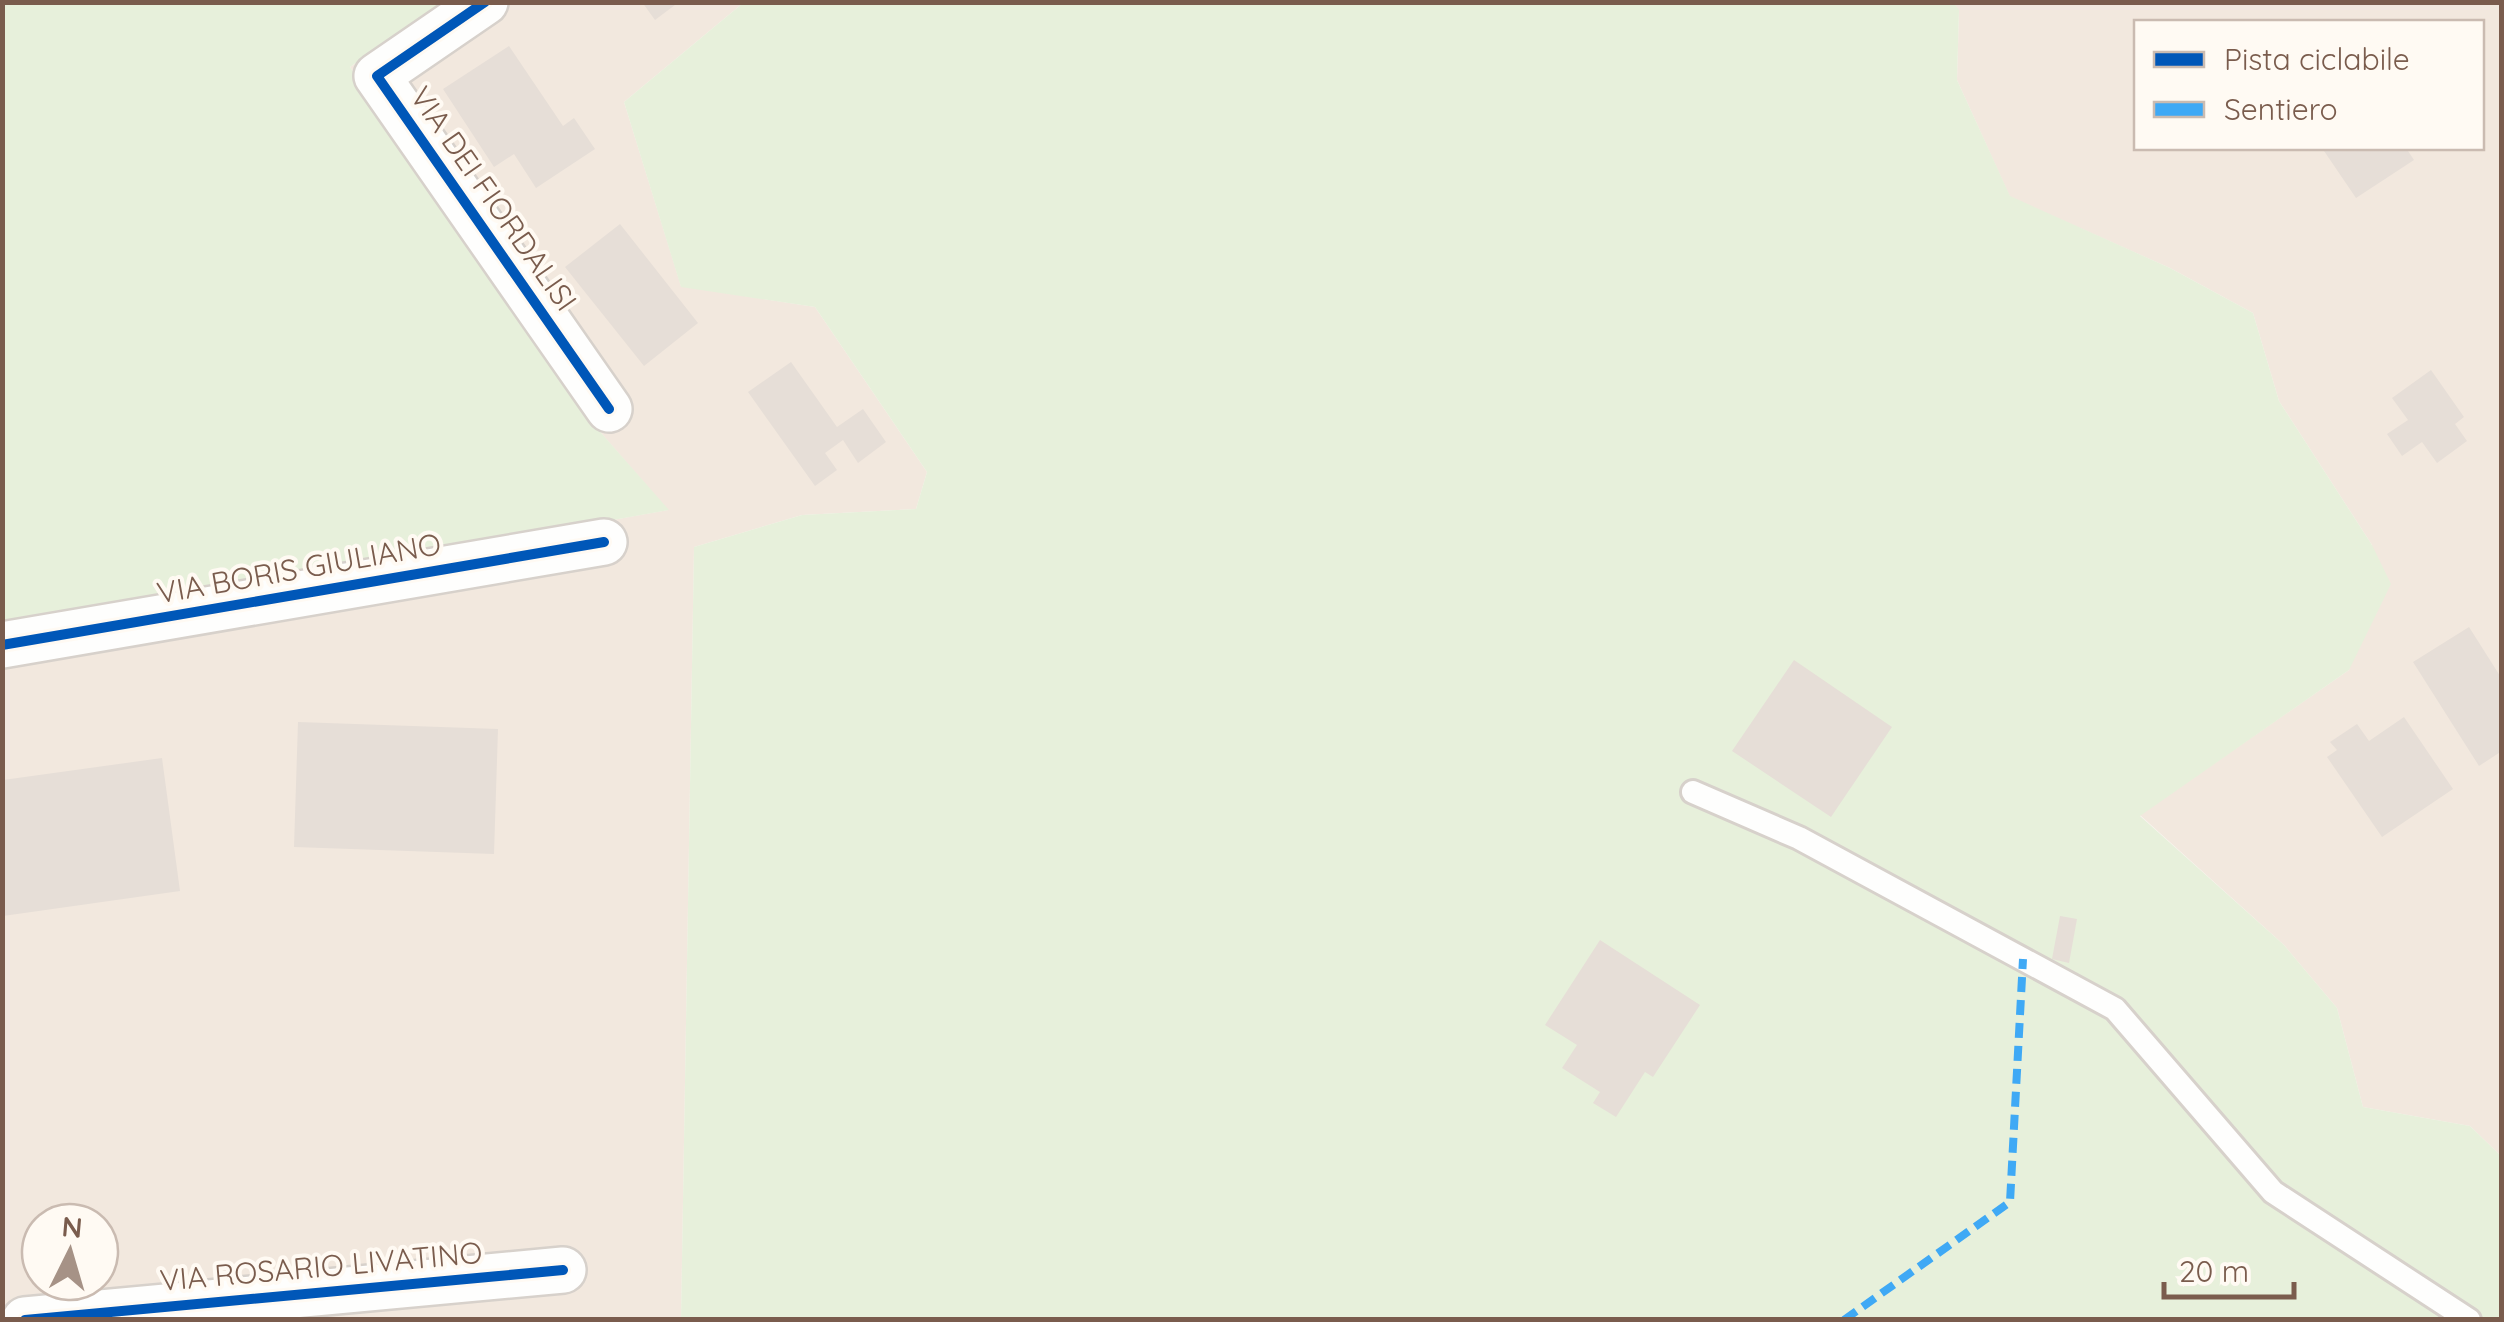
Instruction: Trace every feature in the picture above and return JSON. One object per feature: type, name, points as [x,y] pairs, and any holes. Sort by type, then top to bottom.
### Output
[{"type":"street","name":"VIA DEI FIORDALISI","points":[[485,2],[377,76],[609,409]]},
{"type":"street","name":"VIA BORIS GIULIANO","points":[[2,645],[604,542]]},
{"type":"street","name":"VIA ROSARIO LIVATINO","points":[[25,1320],[563,1270]]},
{"type":"lane","points":[[1693,792],[1798,838],[2115,1009],[2273,1192],[2469,1320]]},
{"type":"shaded area","points":[[441,3],[743,3],[624,102],[681,286],[815,307],[927,472],[916,509],[802,515],[694,547],[681,1319],[3,1320],[3,629],[668,510],[588,418],[350,67]]},
{"type":"shaded area","points":[[1954,3],[2501,3],[2501,1156],[2470,1126],[2363,1107],[2337,1008],[2284,945],[2140,815],[2349,670],[2372,545],[2279,401],[2253,313],[2170,268],[2010,197],[1957,80],[1959,11]]},
{"type":"green space","points":[[3,3],[441,3],[350,67],[588,418],[669,510],[3,629]]},
{"type":"green space","points":[[743,3],[1954,3],[1959,10],[1957,80],[2010,196],[2170,268],[2253,313],[2279,401],[2372,545],[2391,584],[2349,670],[2140,816],[2284,945],[2337,1008],[2363,1107],[2470,1126],[2501,1156],[2501,1319],[681,1319],[694,547],[802,515],[916,509],[927,472],[815,307],[681,287],[624,102]]},
{"type":"building","points":[[642,2],[679,2],[655,20]]},
{"type":"building","points":[[509,46],[563,126],[574,118],[595,149],[536,188],[514,154],[494,167],[443,89]]},
{"type":"building","points":[[2323,150],[2407,150],[2414,160],[2356,198]]},
{"type":"building","points":[[620,224],[698,323],[644,366],[565,267]]},
{"type":"building","points":[[791,362],[837,427],[863,409],[886,442],[858,463],[843,440],[825,453],[837,470],[815,486],[748,392]]},
{"type":"building","points":[[2431,370],[2464,417],[2455,424],[2467,441],[2437,463],[2422,442],[2402,456],[2387,434],[2408,420],[2392,398]]},
{"type":"building","points":[[2469,627],[2502,679],[2502,751],[2479,766],[2413,662]]},
{"type":"building","points":[[1794,660],[1892,727],[1831,817],[1732,751]]},
{"type":"building","points":[[2404,717],[2453,789],[2382,837],[2327,757],[2337,750],[2330,742],[2357,724],[2369,741]]},
{"type":"building","points":[[298,722],[498,729],[494,854],[294,847]]},
{"type":"building","points":[[162,758],[180,891],[3,916],[3,780]]},
{"type":"building","points":[[2060,916],[2077,919],[2069,963],[2052,959]]},
{"type":"building","points":[[1600,940],[1700,1005],[1653,1077],[1645,1072],[1616,1117],[1593,1103],[1600,1092],[1562,1068],[1577,1045],[1545,1025]]},
{"type":"marked path","points":[[1844,1320],[2010,1202],[2023,959]]},
{"type":"cycle path","points":[[485,2],[377,76],[609,409]]},
{"type":"cycle path","points":[[2,645],[604,542]]},
{"type":"cycle path","points":[[25,1320],[563,1270]]}]
